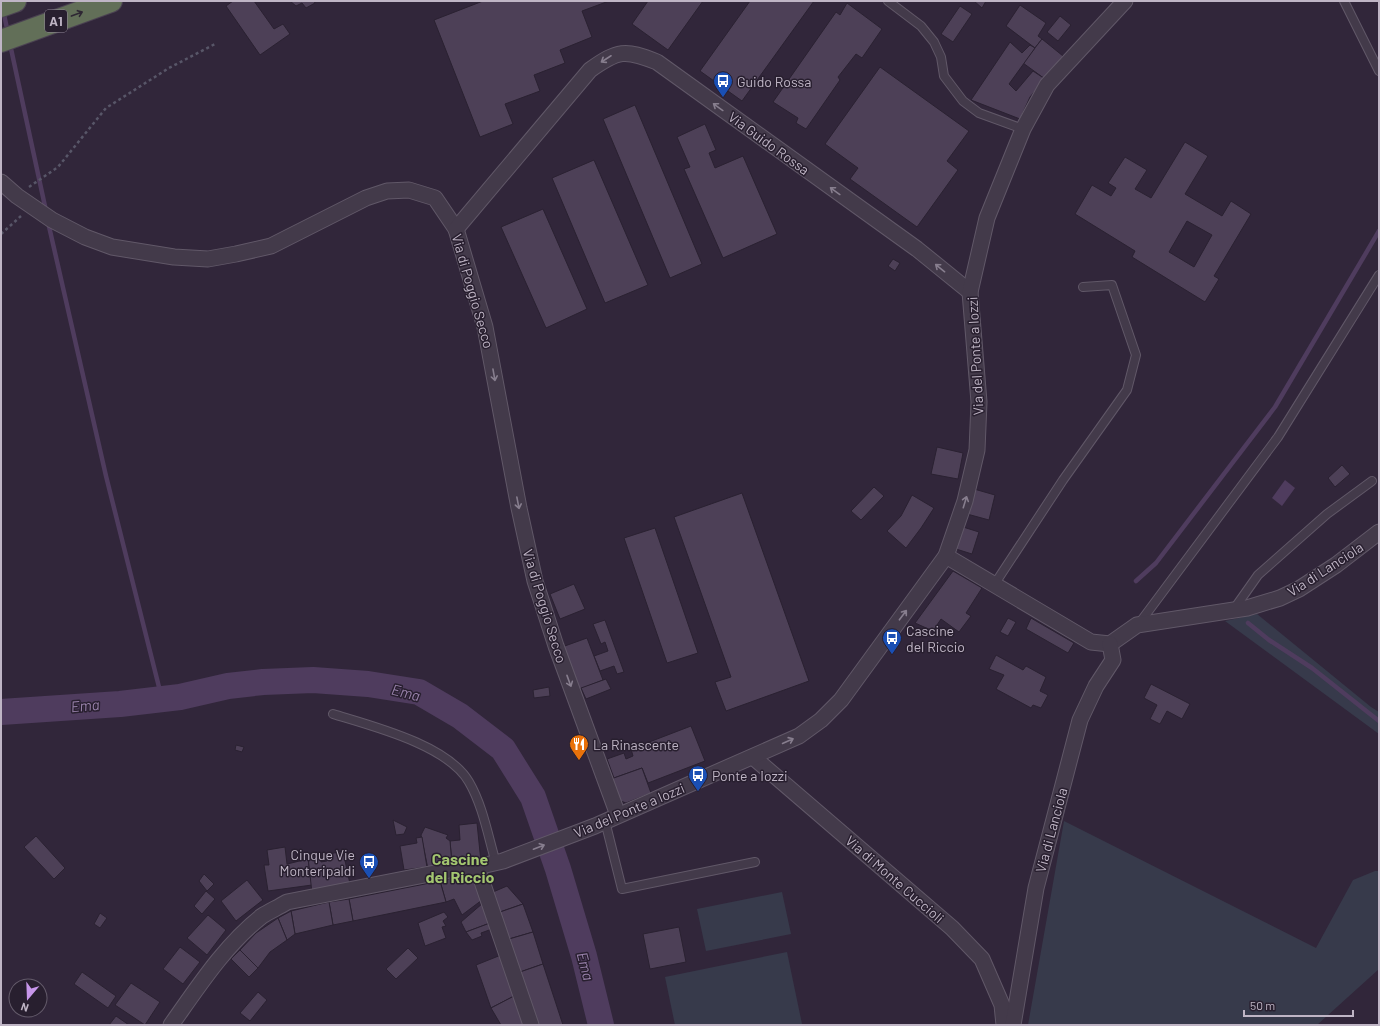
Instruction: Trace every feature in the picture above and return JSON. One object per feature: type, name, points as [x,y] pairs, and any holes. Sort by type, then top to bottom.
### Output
[{"type":"highway","points":[[1,6],[14,1]]},
{"type":"highway","name":"A1","points":[[1,42],[111,1]]},
{"type":"street","name":"Via del Ponte a Iozzi","points":[[171,1025],[210,970],[235,942],[263,916],[287,902],[450,870],[477,867],[499,862],[606,821],[799,736],[821,720],[841,700],[946,556],[965,501],[977,450],[979,402],[970,292],[987,218],[1023,129],[1047,85],[1125,1]]},
{"type":"street","name":"Via Guido Rossa","points":[[456,229],[590,70],[610,56],[635,53],[657,62],[917,250],[970,292]]},
{"type":"street","name":"Via di Poggio Secco","points":[[1,182],[31,206],[59,224],[85,237],[112,247],[174,257],[208,259],[271,246],[366,198],[387,191],[409,190],[435,198],[456,229],[485,327],[519,508],[535,581],[556,646],[606,821]]},
{"type":"street","name":"Via di Lanciola","points":[[1013,1025],[1036,888],[1080,720],[1096,686],[1113,660],[1110,644],[1137,625],[1234,610],[1280,598],[1299,589],[1336,565],[1379,532]]},
{"type":"street","points":[[946,556],[1091,642],[1110,644]]},
{"type":"street","name":"Via di Monte Cuccioli","points":[[753,757],[952,928],[982,959],[1002,1005],[1004,1025]]},
{"type":"street","points":[[477,867],[532,1025]]},
{"type":"lane","points":[[888,1],[922,26],[934,42],[941,57],[944,76],[963,101],[979,113],[1023,129]]},
{"type":"lane","points":[[1344,1],[1379,71]]},
{"type":"lane","points":[[1137,625],[1278,437],[1379,275]]},
{"type":"lane","points":[[994,585],[1063,480],[1127,390],[1136,355],[1112,285],[1083,287]]},
{"type":"lane","points":[[1234,610],[1258,574],[1327,514],[1372,481]]},
{"type":"lane","points":[[333,714],[408,738],[447,758],[469,781],[499,862]]},
{"type":"lane","points":[[606,821],[622,889],[755,862]]},
{"type":"path","points":[[17,196],[58,167],[106,108],[169,68],[215,44]]},
{"type":"path","points":[[1,234],[31,206]]},
{"type":"shaded area","points":[[1285,480],[1295,488],[1282,506],[1272,498]]},
{"type":"shaded area","points":[[1257,614],[1379,712],[1379,734],[1225,621]]},
{"type":"shaded area","points":[[1064,821],[1316,948],[1353,880],[1375,871],[1379,871],[1379,969],[1317,1025],[1028,1025]]},
{"type":"shaded area","points":[[782,892],[791,934],[706,951],[697,909]]},
{"type":"shaded area","points":[[787,952],[802,1024],[675,1025],[665,977]]},
{"type":"building","points":[[233,1],[254,1],[274,29],[283,24],[290,34],[260,55],[226,6]]},
{"type":"building","points":[[290,1],[314,1],[315,3],[306,8],[302,3],[296,6]]},
{"type":"building","points":[[483,1],[609,1],[582,11],[592,37],[560,50],[565,63],[534,75],[540,91],[505,104],[513,124],[480,137],[434,20]]},
{"type":"building","points":[[648,1],[703,1],[668,50],[632,24]]},
{"type":"building","points":[[750,1],[814,1],[742,101],[700,71]]},
{"type":"building","points":[[974,1],[986,1],[982,8]]},
{"type":"building","points":[[847,3],[882,29],[862,58],[856,54],[838,77],[840,80],[806,129],[796,123],[798,118],[773,102],[836,12],[840,15]]},
{"type":"building","points":[[1020,5],[1046,23],[1038,36],[1042,39],[1035,48],[1006,26]]},
{"type":"building","points":[[960,6],[972,14],[953,42],[941,34]]},
{"type":"building","points":[[1060,16],[1071,25],[1058,41],[1047,32]]},
{"type":"building","points":[[1042,39],[1063,56],[1045,79],[1023,63]]},
{"type":"building","points":[[1010,42],[1022,53],[1030,45],[1035,48],[1009,84],[1016,91],[1033,71],[1045,79],[1030,97],[1020,119],[971,100]]},
{"type":"building","points":[[880,67],[969,131],[947,161],[958,170],[917,227],[850,179],[858,168],[825,144]]},
{"type":"building","points":[[635,105],[702,264],[670,278],[603,119]]},
{"type":"building","points":[[705,124],[716,150],[709,153],[715,168],[743,156],[777,234],[723,258],[684,169],[690,167],[677,137]]},
{"type":"building","points":[[1185,142],[1208,156],[1185,194],[1222,216],[1231,201],[1251,214],[1214,276],[1219,279],[1205,302],[1132,257],[1135,251],[1075,214],[1092,185],[1111,196],[1116,188],[1108,183],[1125,157],[1147,170],[1135,189],[1151,198]],"holes":[[[1187,221],[1212,235],[1194,267],[1169,252]]]},
{"type":"building","points":[[594,160],[648,285],[605,303],[552,178]]},
{"type":"building","points":[[543,209],[587,309],[546,328],[501,227]]},
{"type":"building","points":[[893,259],[900,263],[895,271],[888,266]]},
{"type":"building","points":[[937,447],[963,453],[958,479],[931,474]]},
{"type":"building","points":[[1342,465],[1350,474],[1335,487],[1328,478]]},
{"type":"building","points":[[874,487],[884,496],[861,520],[851,511]]},
{"type":"building","points":[[974,489],[995,495],[989,520],[967,514]]},
{"type":"building","points":[[742,493],[809,681],[726,711],[715,682],[731,677],[674,517]]},
{"type":"building","points":[[912,495],[934,508],[906,548],[887,531],[901,516]]},
{"type":"building","points":[[963,527],[979,532],[972,554],[956,549]]},
{"type":"building","points":[[655,528],[698,653],[667,663],[624,538]]},
{"type":"building","points":[[953,571],[982,588],[966,613],[971,616],[959,632],[941,619],[933,631],[915,623]]},
{"type":"building","points":[[574,584],[585,609],[560,619],[550,594]]},
{"type":"building","points":[[1008,618],[1016,622],[1008,636],[1000,632]]},
{"type":"building","points":[[1031,618],[1074,643],[1068,653],[1026,629]]},
{"type":"building","points":[[605,620],[624,672],[617,674],[614,666],[600,671],[594,656],[608,651],[605,642],[601,644],[593,624]]},
{"type":"building","points":[[587,638],[603,680],[578,690],[562,647]]},
{"type":"building","points":[[996,655],[1023,670],[1026,666],[1046,677],[1040,691],[1048,695],[1041,708],[1033,705],[1031,708],[996,689],[1004,675],[989,669]]},
{"type":"building","points":[[606,679],[611,689],[586,699],[581,688]]},
{"type":"building","points":[[1151,684],[1190,704],[1182,719],[1167,711],[1160,724],[1150,719],[1157,705],[1144,698]]},
{"type":"building","points":[[549,687],[550,696],[534,698],[533,690]]},
{"type":"building","points":[[691,726],[705,761],[648,783],[642,768],[614,778],[607,759],[624,753],[626,759],[633,756],[631,749]]},
{"type":"building","points":[[236,745],[244,747],[242,752],[235,750]]},
{"type":"building","points":[[642,768],[651,793],[626,803],[618,800],[611,779]]},
{"type":"building","points":[[393,820],[407,827],[404,834],[396,835]]},
{"type":"building","points":[[477,823],[481,862],[452,864],[450,841],[460,840],[459,825]]},
{"type":"building","points":[[425,827],[448,835],[446,838],[450,841],[452,864],[428,869],[421,835]]},
{"type":"building","points":[[36,836],[65,868],[54,879],[24,847]]},
{"type":"building","points":[[422,837],[427,867],[404,870],[400,846],[417,843],[416,838]]},
{"type":"building","points":[[285,847],[287,864],[308,859],[312,885],[268,891],[264,865],[269,865],[267,850]]},
{"type":"building","points":[[343,851],[350,884],[312,893],[308,857],[320,855],[321,862],[327,861],[325,855]]},
{"type":"building","points":[[204,874],[214,884],[207,891],[199,881]]},
{"type":"building","points":[[464,875],[474,883],[482,900],[462,915],[454,899],[446,902],[440,881]]},
{"type":"building","points":[[247,880],[263,900],[236,921],[221,901]]},
{"type":"building","points":[[440,881],[446,902],[353,921],[349,899]]},
{"type":"building","points":[[507,886],[523,904],[500,912],[493,892]]},
{"type":"building","points":[[206,891],[215,899],[202,914],[194,906]]},
{"type":"building","points":[[349,899],[353,921],[333,925],[329,902]]},
{"type":"building","points":[[329,902],[333,925],[295,934],[291,911]]},
{"type":"building","points":[[483,903],[490,923],[466,932],[461,922]]},
{"type":"building","points":[[523,904],[533,932],[509,939],[500,912]]},
{"type":"building","points":[[291,911],[295,934],[287,940],[278,918]]},
{"type":"building","points":[[444,912],[448,917],[443,921],[446,926],[442,927],[446,938],[425,946],[418,923]]},
{"type":"building","points":[[100,913],[107,918],[100,928],[94,924]]},
{"type":"building","points":[[208,915],[226,930],[207,955],[187,938]]},
{"type":"building","points":[[278,918],[287,940],[270,952],[258,968],[240,950],[256,933]]},
{"type":"building","points":[[490,923],[492,929],[481,933],[482,936],[472,940],[466,932]]},
{"type":"building","points":[[679,927],[686,962],[650,969],[643,934]]},
{"type":"building","points":[[533,932],[543,964],[520,972],[509,939]]},
{"type":"building","points":[[180,947],[200,962],[183,984],[163,969]]},
{"type":"building","points":[[408,948],[418,958],[396,979],[386,969]]},
{"type":"building","points":[[240,950],[258,968],[249,977],[231,959]]},
{"type":"building","points":[[501,955],[516,995],[491,1008],[476,965]]},
{"type":"building","points":[[543,964],[563,1025],[538,1025],[520,972]]},
{"type":"building","points":[[82,972],[116,996],[108,1008],[74,984]]},
{"type":"building","points":[[131,983],[160,1002],[145,1025],[115,1005]]},
{"type":"building","points":[[258,992],[267,1000],[250,1021],[240,1013]]},
{"type":"building","points":[[516,995],[526,1025],[501,1025],[491,1008]]},
{"type":"building","points":[[116,1016],[129,1025],[109,1025]]},
{"type":"waterway","points":[[3,10],[8,33]]},
{"type":"waterway","points":[[10,44],[46,211]]},
{"type":"waterway","points":[[48,222],[106,476],[162,699]]},
{"type":"waterway","points":[[1136,581],[1156,563],[1275,407],[1379,231]]},
{"type":"waterway","points":[[1248,623],[1269,640],[1312,668],[1379,721]]},
{"type":"waterway","name":"Ema","points":[[1,712],[120,704],[180,697],[228,686],[263,682],[313,680],[368,684],[419,692],[460,716],[503,749],[533,797],[558,869],[584,956],[601,1025]]},
{"type":"place","name":"Guido Rossa","points":[[723,98]]},
{"type":"place","name":"Cascine del Riccio","points":[[892,655]]},
{"type":"place","name":"La Rinascente","points":[[579,761]]},
{"type":"place","name":"Ponte a Iozzi","points":[[698,792]]},
{"type":"place","name":"Cinque Vie Monteripaldi","points":[[369,879]]},
{"type":"district","name":"Cascine del Riccio","points":[[460,867]]}]
